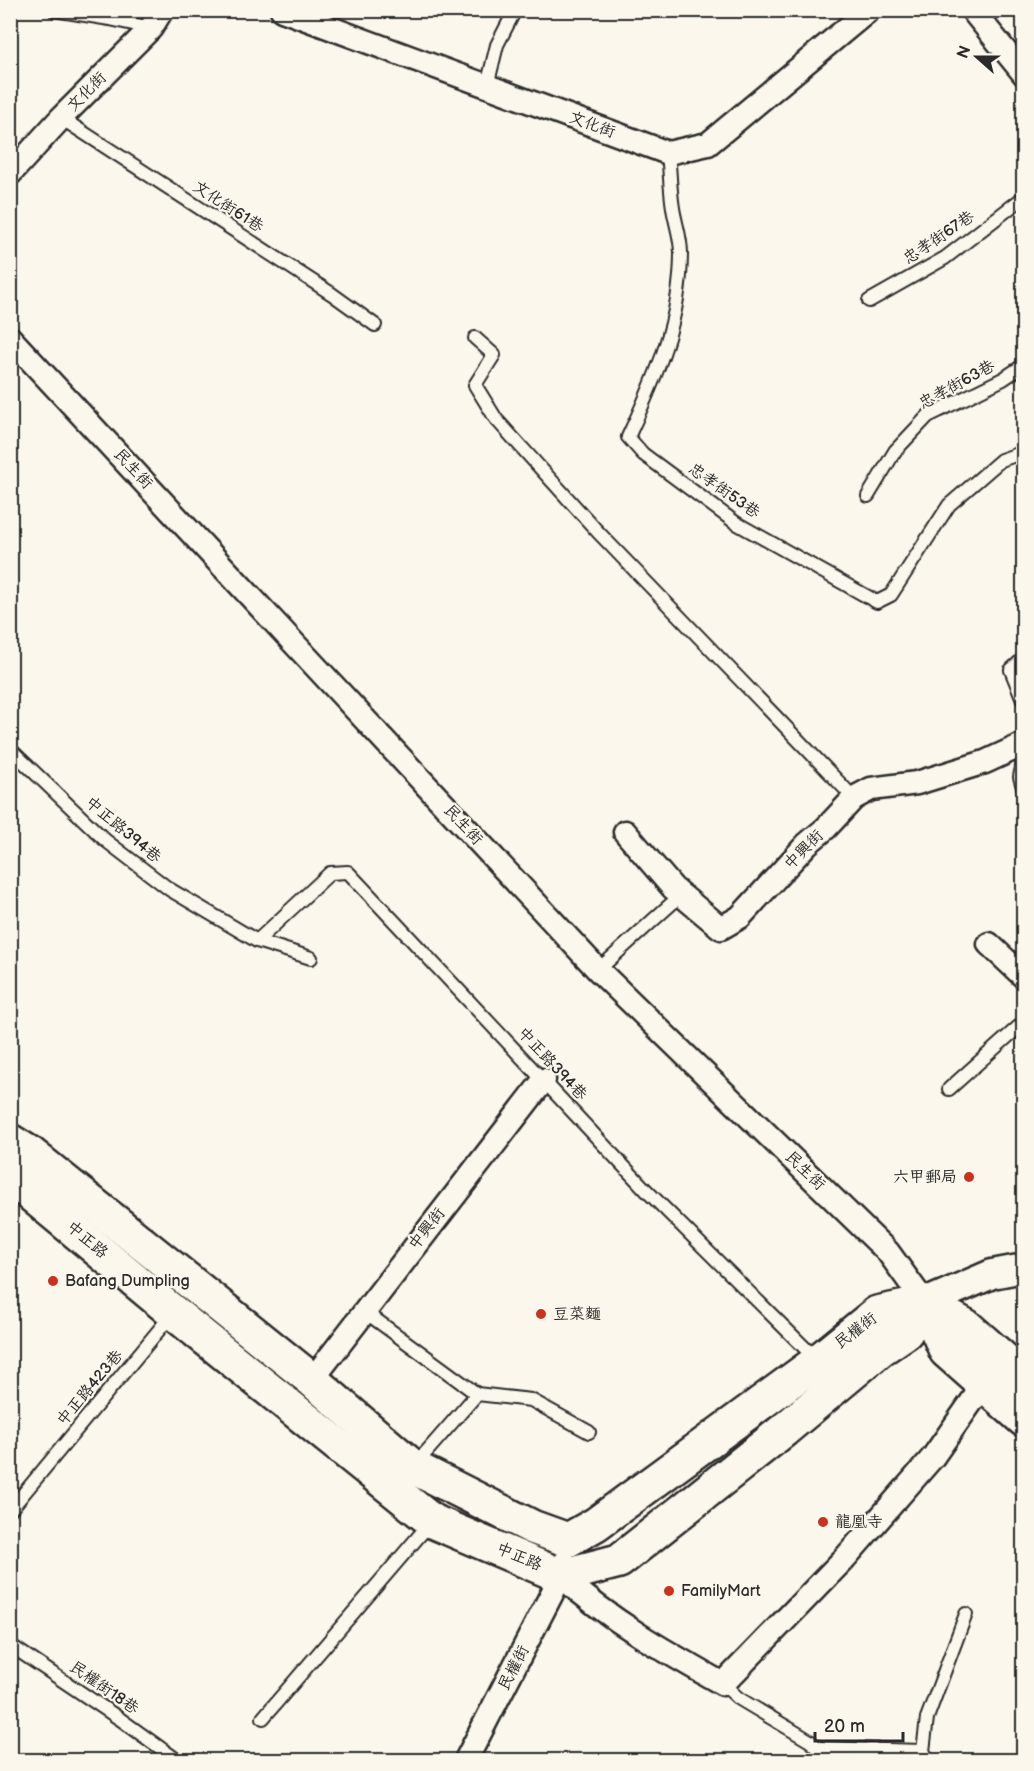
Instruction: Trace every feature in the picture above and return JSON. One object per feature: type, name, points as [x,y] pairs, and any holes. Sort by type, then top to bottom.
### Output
[{"type":"main road","name":"中正路","points":[[10,1141],[31,1154],[184,1300],[432,1521],[561,1576]]},
{"type":"main road","name":"中正路","points":[[10,1177],[184,1300],[312,1380],[414,1467],[532,1527],[568,1540]]},
{"type":"main road","name":"民權街","points":[[568,1540],[596,1524],[818,1361],[877,1313],[925,1303]]},
{"type":"main road","name":"民權街","points":[[561,1576],[619,1561],[784,1430],[881,1348],[906,1332],[925,1303]]},
{"type":"main road","points":[[925,1303],[966,1326],[1023,1377]]},
{"type":"main road","points":[[925,1303],[946,1351],[1023,1419]]},
{"type":"street","name":"文化街","points":[[282,10],[668,153]]},
{"type":"street","points":[[668,153],[708,144],[869,10]]},
{"type":"street","points":[[972,10],[1023,74]]},
{"type":"street","name":"文化街","points":[[10,174],[157,19]]},
{"type":"street","name":"民生街","points":[[10,338],[598,970],[888,1252],[925,1303]]},
{"type":"street","name":"中興街","points":[[624,832],[681,895],[721,928],[740,917],[807,844],[826,828],[854,798],[871,789],[917,783],[985,762],[1023,744]]},
{"type":"street","points":[[989,944],[1023,977]]},
{"type":"street","name":"中興街","points":[[312,1380],[544,1080]]},
{"type":"street","points":[[925,1303],[992,1275],[1023,1268]]},
{"type":"street","points":[[723,1684],[845,1558],[926,1466],[984,1384]]},
{"type":"street","name":"民權街","points":[[466,1761],[561,1576],[568,1540]]},
{"type":"street","name":"中正路","points":[[561,1576],[588,1600],[672,1655],[723,1684]]},
{"type":"lane","points":[[54,10],[110,19],[157,19]]},
{"type":"lane","points":[[487,86],[497,45],[515,10]]},
{"type":"lane","name":"文化街61巷","points":[[61,118],[332,294],[375,325]]},
{"type":"lane","name":"忠孝街53巷","points":[[668,153],[673,206],[681,250],[679,296],[671,332],[628,437],[644,454],[736,523],[877,602],[891,595],[949,506],[1001,460],[1023,452]]},
{"type":"lane","name":"忠孝街67巷","points":[[869,301],[945,258],[1023,197]]},
{"type":"lane","points":[[476,338],[494,355],[475,385],[496,419],[630,566],[854,798]]},
{"type":"lane","name":"忠孝街63巷","points":[[868,496],[895,451],[928,416],[1003,378],[1023,365]]},
{"type":"lane","points":[[1023,658],[1011,670],[1023,702]]},
{"type":"lane","name":"中正路394巷","points":[[10,749],[105,840],[169,889],[257,941],[311,958]]},
{"type":"lane","points":[[1023,756],[1020,777],[1023,791]]},
{"type":"lane","name":"中正路394巷","points":[[257,941],[330,873],[348,872],[646,1190],[818,1361]]},
{"type":"lane","points":[[598,970],[681,895]]},
{"type":"lane","points":[[949,1089],[1023,1022]]},
{"type":"lane","name":"中正路423巷","points":[[10,1510],[184,1300]]},
{"type":"lane","points":[[364,1311],[477,1394],[531,1400],[589,1432]]},
{"type":"lane","points":[[414,1467],[477,1394]]},
{"type":"lane","points":[[263,1718],[432,1521]]},
{"type":"lane","points":[[723,1684],[738,1698],[810,1741],[819,1754],[925,1756],[927,1718],[966,1614]]},
{"type":"lane","name":"民權街18巷","points":[[10,1644],[177,1761]]},
{"type":"place","name":"六甲郵局","points":[[969,1177]]},
{"type":"place","name":"Bafang Dumpling","points":[[53,1281]]},
{"type":"place","name":"豆菜麵","points":[[541,1314]]},
{"type":"place","name":"龍凰寺","points":[[823,1522]]},
{"type":"place","name":"FamilyMart","points":[[669,1591]]}]
